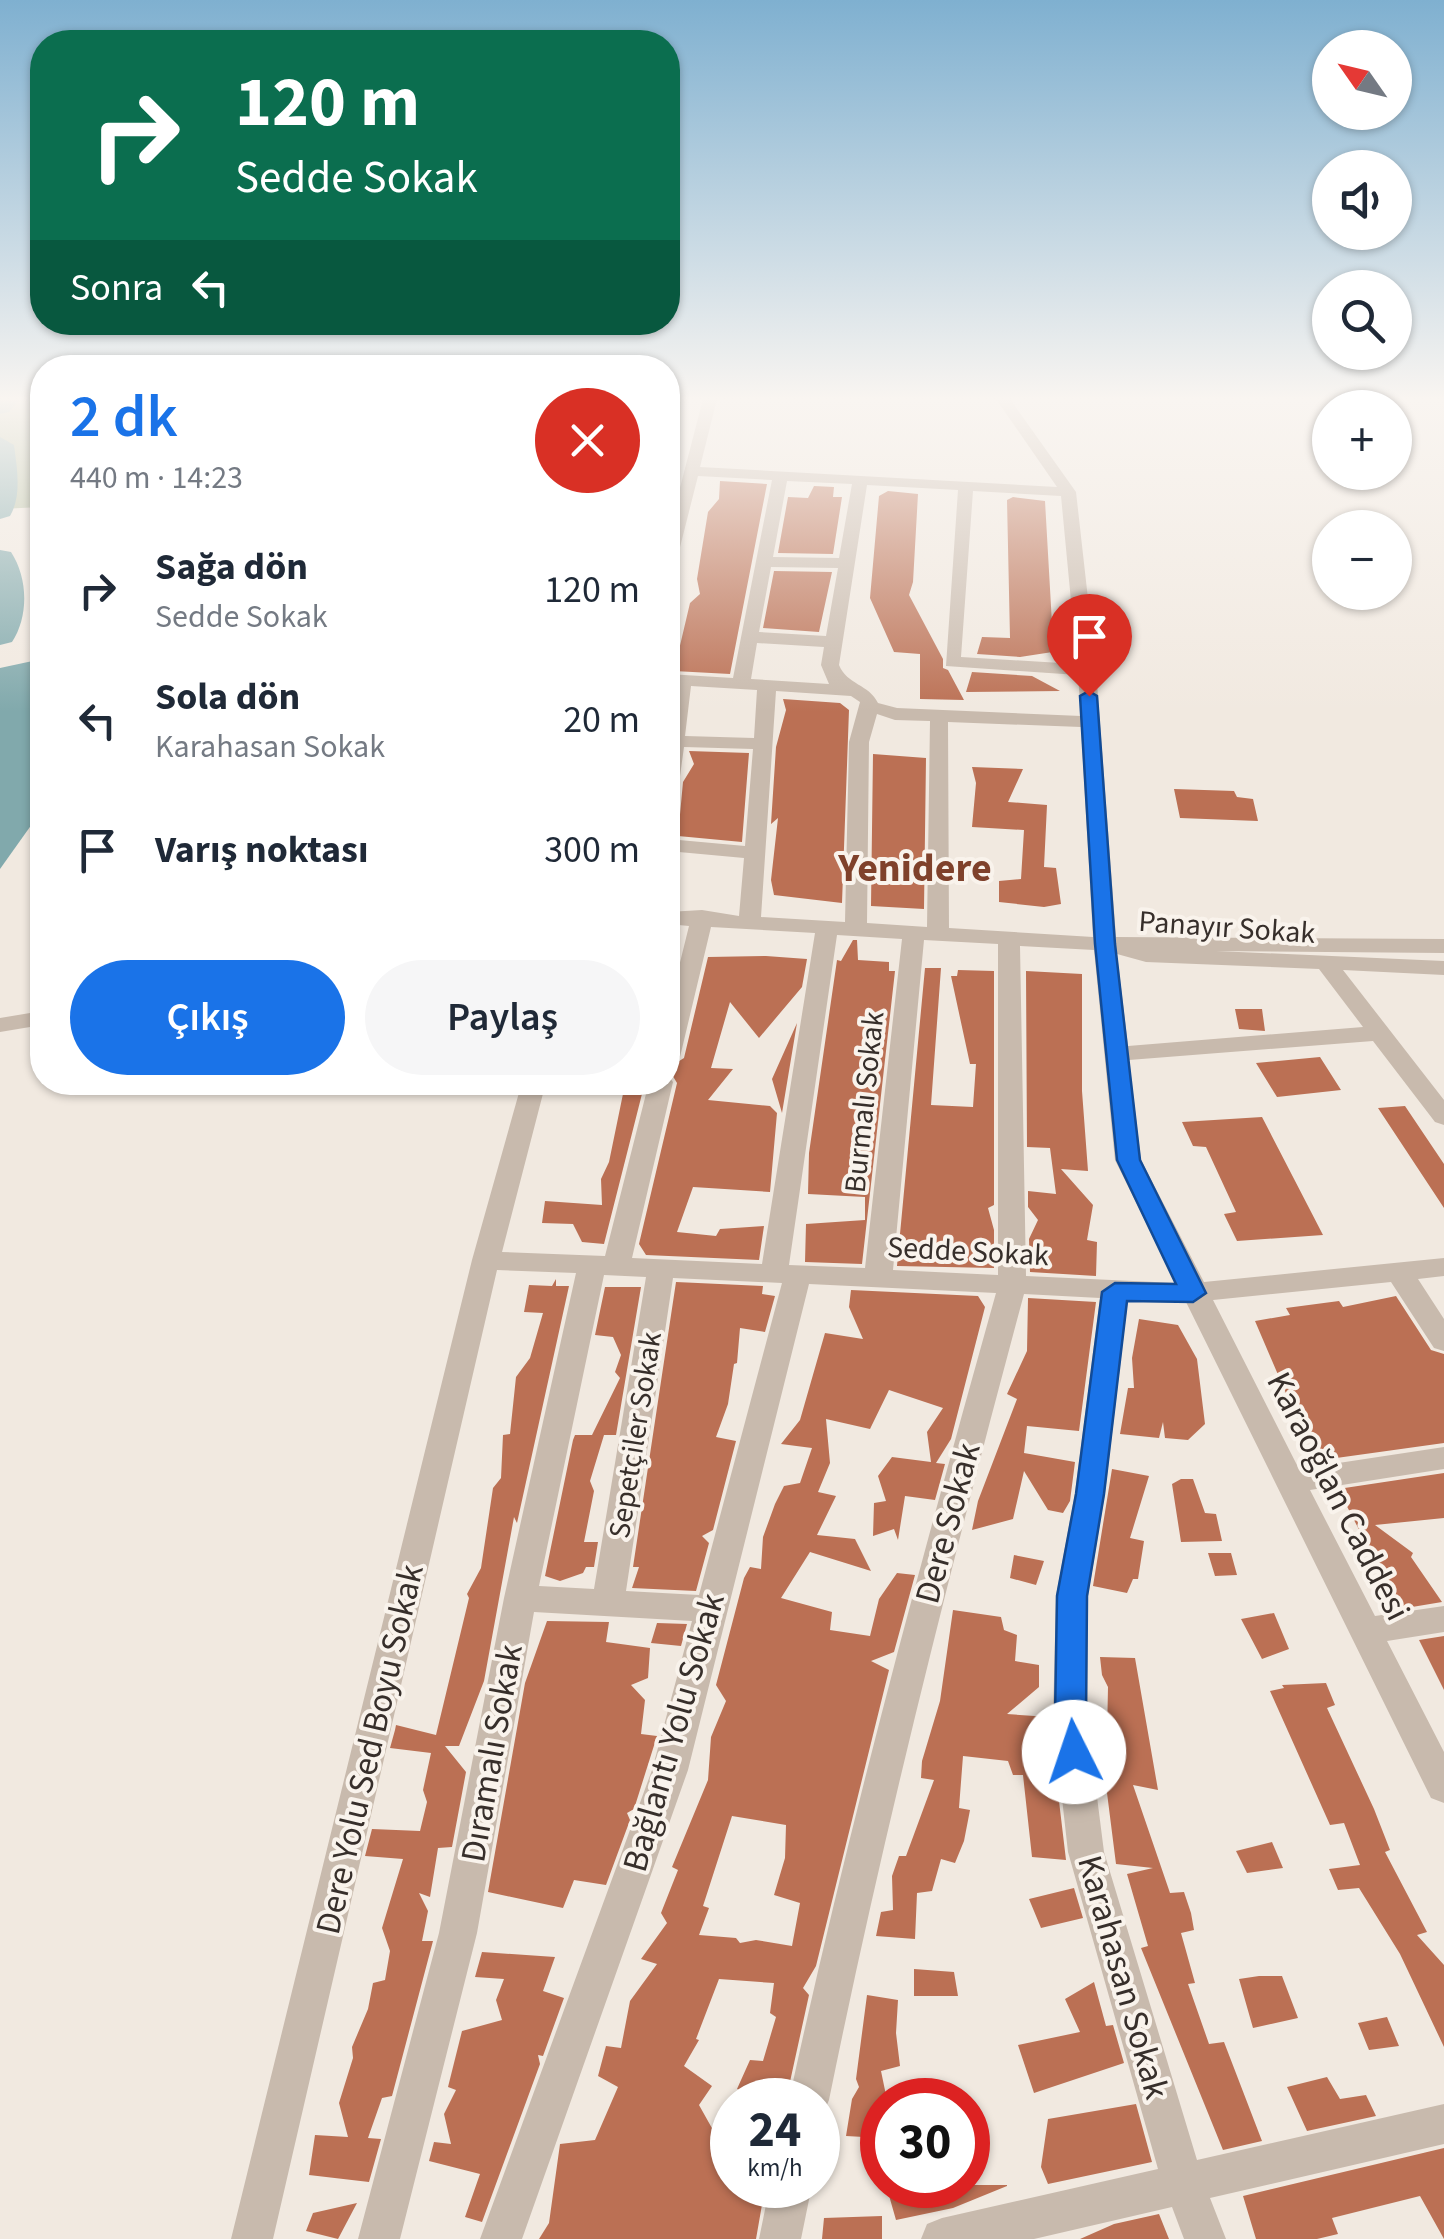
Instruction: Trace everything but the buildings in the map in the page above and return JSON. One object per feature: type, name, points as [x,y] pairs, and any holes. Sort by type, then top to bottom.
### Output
[{"type":"street","points":[[740,684],[775,503]]},
{"type":"street","points":[[856,503],[832,642],[830,665],[836,681],[894,714],[1090,722]]},
{"type":"street","points":[[965,503],[952,662],[1087,670]]},
{"type":"street","points":[[1069,503],[1087,670],[1105,944],[1128,1160],[1193,1293]]},
{"type":"street","points":[[764,562],[846,563]]},
{"type":"street","points":[[750,638],[832,642]]},
{"type":"street","points":[[680,680],[767,685],[862,699]]},
{"type":"street","points":[[750,920],[767,685]]},
{"type":"street","points":[[856,928],[862,699]]},
{"type":"street","name":"Burmalı Sokak","points":[[878,1278],[926,932],[939,716]]},
{"type":"street","points":[[680,741],[763,744]]},
{"type":"street","points":[[680,847],[754,854]]},
{"type":"street","points":[[680,1008],[702,917]]},
{"type":"street","points":[[680,918],[1105,944]]},
{"type":"street","name":"Bağlantı Yolu Sokak","points":[[501,2239],[670,1770],[786,1273],[827,926]]},
{"type":"street","name":"Dere Sokak","points":[[814,2078],[851,1900],[912,1650],[1012,1286],[1009,938]]},
{"type":"street","name":"Panayır Sokak","points":[[1105,944],[1444,946]]},
{"type":"street","name":"Panayır Sokak","points":[[1105,944],[1146,955],[1444,968]]},
{"type":"street","points":[[1326,965],[1444,1117]]},
{"type":"street","points":[[0,1025],[30,1020]]},
{"type":"street","points":[[1117,1054],[1379,1033]]},
{"type":"street","name":"Dere Yolu Sed Boyu Sokak","points":[[252,2239],[486,1260],[530,1095]]},
{"type":"street","name":"Dıramalı Sokak","points":[[379,2239],[458,1933],[520,1598],[604,1265],[657,1095]]},
{"type":"street","name":"Sedde Sokak","points":[[486,1260],[1193,1293],[1444,1267]]},
{"type":"street","name":"Sepetçiler Sokak","points":[[608,1603],[661,1268]]},
{"type":"street","points":[[1399,1272],[1444,1341]]},
{"type":"street","name":"Karahasan Sokak","points":[[1115,1292],[1090,1494],[1072,1596],[1070,1718],[1086,1852],[1184,2183],[1205,2239]]},
{"type":"street","name":"Karaoğlan Caddesi","points":[[1193,1293],[1444,1787]]},
{"type":"street","points":[[1289,1482],[1444,1458]]},
{"type":"street","points":[[520,1598],[710,1608]]},
{"type":"street","points":[[1365,1631],[1444,1619]]},
{"type":"street","points":[[942,2239],[1444,2124]]},
{"type":"street","points":[[780,2239],[786,2208]]},
{"type":"green space","points":[[0,503],[30,503],[30,508],[0,509]]},
{"type":"water","points":[[30,662],[30,827],[0,869],[0,668]]},
{"type":"waterway","points":[[0,510],[1,503]]},
{"type":"waterway","points":[[0,559],[10,600],[0,635]]},
{"type":"district","name":"Yenidere","points":[[915,867]]},
{"type":"route","points":[[1074,1752],[1070,1718],[1072,1596],[1090,1494],[1115,1292],[1193,1293],[1128,1160],[1105,944],[1089,696]]}]
